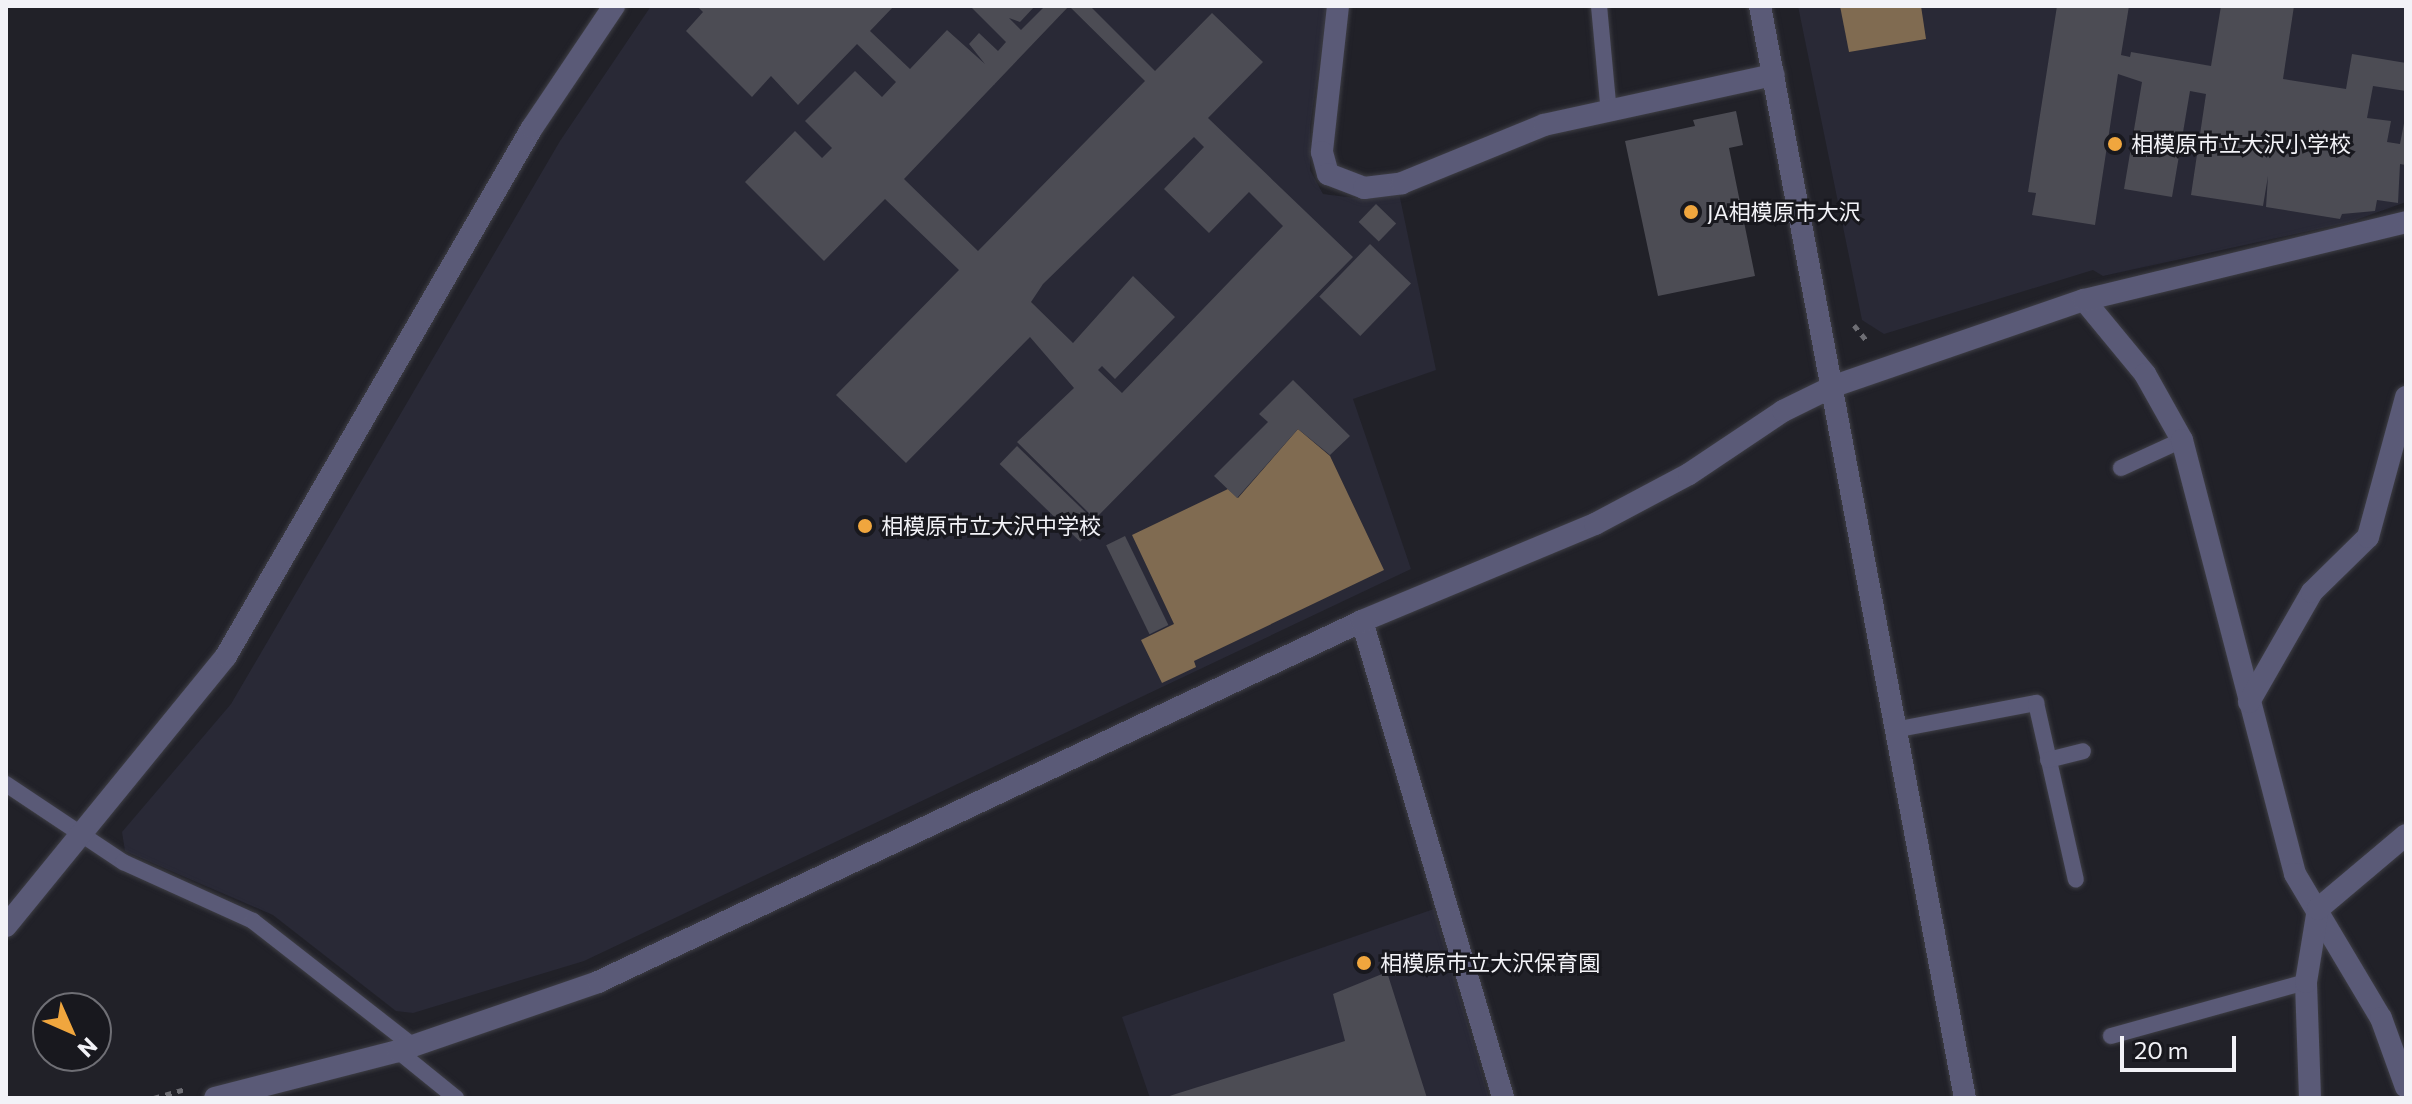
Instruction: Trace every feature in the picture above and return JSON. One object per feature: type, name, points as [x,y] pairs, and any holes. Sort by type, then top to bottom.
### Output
[{"type":"street","points":[[6,926],[226,656],[532,128],[614,6]]},
{"type":"street","points":[[1338,6],[1322,152],[1328,174],[1345,184],[1364,188],[1402,183],[1544,125],[1774,75]]},
{"type":"street","points":[[1760,6],[1834,386],[1894,730],[1965,1098]]},
{"type":"street","points":[[215,1098],[406,1048],[598,982],[1362,621],[1595,524],[1689,474],[1783,411],[1834,386],[2084,300],[2406,222]]},
{"type":"street","points":[[2084,300],[2145,374],[2182,440],[2295,874],[2381,1018],[2406,1087]]},
{"type":"street","points":[[2249,702],[2312,592],[2368,537],[2406,397]]},
{"type":"street","points":[[1362,621],[1503,1098]]},
{"type":"street","points":[[2310,1098],[2306,982],[2318,909],[2406,835]]},
{"type":"lane","points":[[1599,6],[1609,113]]},
{"type":"lane","points":[[2121,468],[2182,440]]},
{"type":"lane","points":[[1894,730],[2036,703],[2076,880]]},
{"type":"lane","points":[[2048,760],[2083,751]]},
{"type":"lane","points":[[6,784],[79,836],[253,921],[406,1048],[456,1098]]},
{"type":"lane","points":[[2111,1036],[2306,982]]},
{"type":"path","points":[[1851,310],[1860,337],[1871,343]]},
{"type":"shaded area","name":"相模原市立大沢中学校","points":[[651,6],[1328,6],[1310,126],[1310,170],[1323,194],[1363,199],[1399,193],[1436,370],[1353,399],[1411,569],[584,961],[413,1013],[396,1011],[273,915],[125,851],[122,832],[231,704],[560,141]]},
{"type":"shaded area","name":"相模原市立大沢小学校","points":[[1798,6],[2406,6],[2406,202],[2350,222],[2103,276],[2093,270],[1884,334],[1862,320]]},
{"type":"shaded area","points":[[1840,6],[1921,6],[1926,39],[1849,52]]},
{"type":"shaded area","points":[[1298,429],[1330,456],[1384,570],[1194,661],[1196,667],[1162,683],[1141,640],[1174,624],[1132,535],[1228,489],[1238,498]]},
{"type":"shaded area","name":"相模原市立大沢保育園","points":[[1434,909],[1489,1098],[1150,1098],[1122,1017]]},
{"type":"building","points":[[697,6],[894,6],[870,31],[910,69],[947,30],[985,64],[969,44],[979,33],[998,51],[1006,42],[970,6],[1035,6],[1020,22],[1009,18],[1021,30],[1045,6],[1069,6],[1090,6],[1155,71],[1212,13],[1263,62],[1208,118],[1353,257],[1095,519],[1017,442],[1074,388],[1030,337],[906,463],[836,395],[959,270],[885,199],[824,261],[745,182],[795,131],[822,158],[832,148],[805,121],[855,71],[882,97],[896,82],[857,44],[798,105],[771,76],[752,97],[686,31],[703,12]],"holes":[[[1069,6],[1145,81],[978,251],[904,179]],[[1194,137],[1204,147],[1164,189],[1209,233],[1249,192],[1283,226],[1122,393],[1098,370],[1102,366],[1115,379],[1175,317],[1133,276],[1073,343],[1031,302],[1043,284]]]},
{"type":"building","points":[[2057,6],[2129,6],[2121,55],[2130,57],[2131,52],[2211,66],[2221,6],[2294,6],[2283,79],[2346,89],[2352,54],[2406,63],[2406,91],[2373,86],[2367,118],[2391,121],[2387,142],[2400,144],[2406,113],[2406,165],[2400,164],[2398,203],[2377,200],[2375,211],[2342,214],[2340,219],[2266,207],[2268,176],[2263,206],[2191,195],[2206,94],[2190,91],[2172,197],[2124,189],[2142,82],[2118,74],[2095,225],[2032,215],[2036,193],[2028,192]]},
{"type":"building","name":"JA相模原市大沢","points":[[1736,111],[1743,145],[1729,148],[1755,276],[1658,296],[1625,141],[1695,126],[1693,120]]},
{"type":"building","points":[[1376,204],[1396,223],[1379,241],[1359,222]]},
{"type":"building","points":[[1370,244],[1411,284],[1360,336],[1319,297]]},
{"type":"building","points":[[1293,380],[1350,436],[1330,455],[1298,429],[1237,498],[1214,476],[1268,422],[1259,414]]},
{"type":"building","points":[[1017,446],[1098,524],[1080,542],[1000,464]]},
{"type":"building","points":[[1125,536],[1168,625],[1150,634],[1106,545]]},
{"type":"building","points":[[1387,972],[1427,1098],[1163,1098],[1345,1041],[1333,994]]},
{"type":"place","name":"相模原市立大沢小学校","points":[[2115,144]]},
{"type":"place","name":"JA相模原市大沢","points":[[1691,212]]},
{"type":"place","name":"相模原市立大沢中学校","points":[[865,526]]},
{"type":"place","name":"相模原市立大沢保育園","points":[[1364,963]]}]
